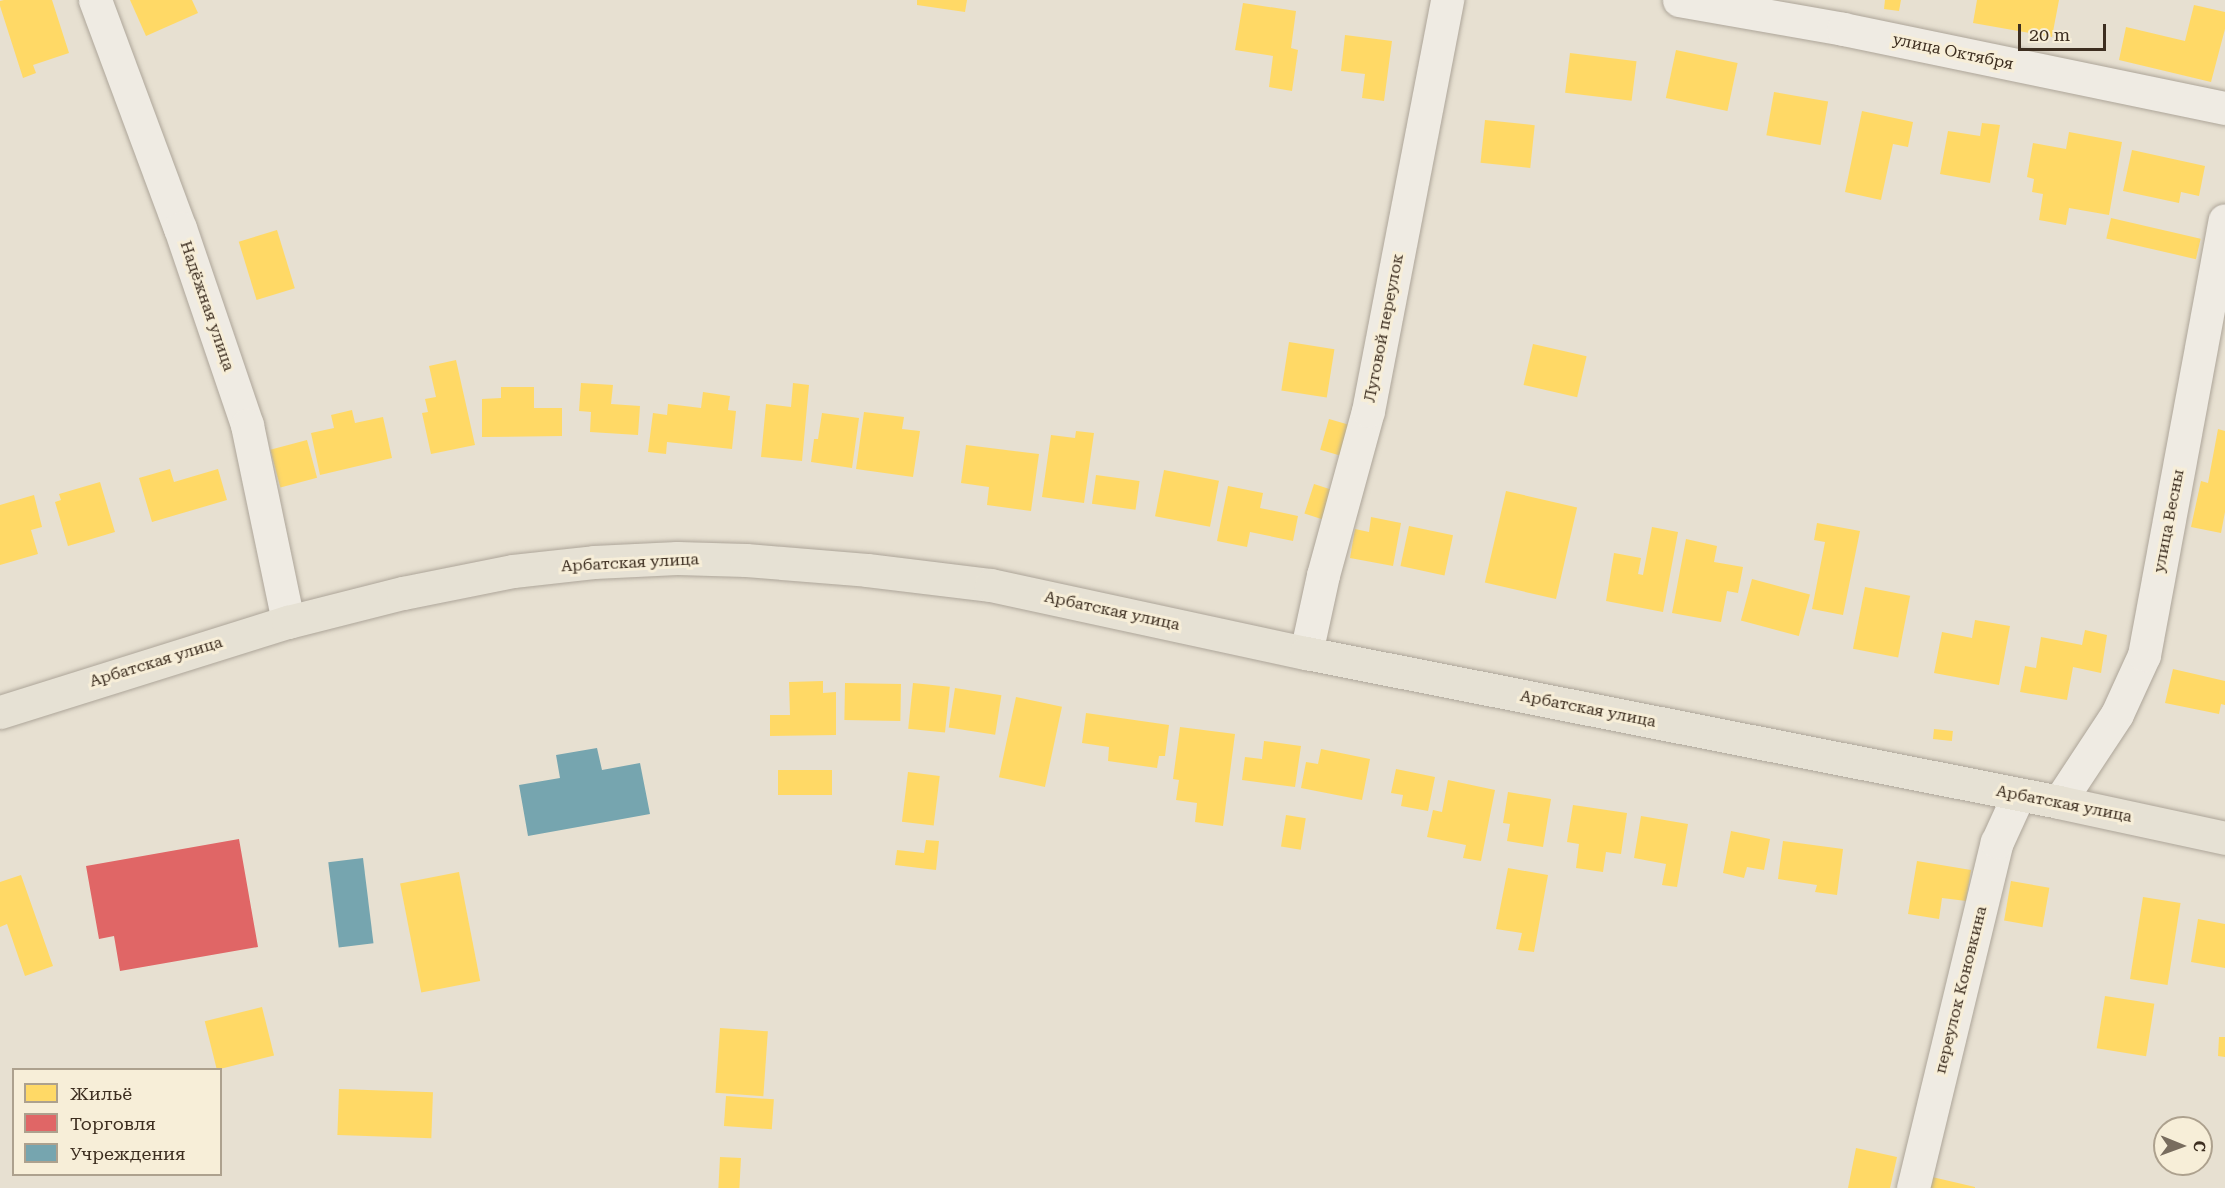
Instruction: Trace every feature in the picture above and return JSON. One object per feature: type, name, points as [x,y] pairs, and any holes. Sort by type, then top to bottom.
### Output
[{"type":"main road","name":"Арбатская улица","points":[[0,712],[288,622],[403,593],[513,571],[606,561],[676,558],[746,560],[867,570],[991,585],[1306,653],[2018,796],[2059,802],[2225,838]]},
{"type":"street","name":"Надёжная улица","points":[[95,0],[180,228],[247,424],[288,622]]},
{"type":"street","name":"Луговой переулок","points":[[1306,653],[1323,575],[1368,411],[1447,0]]},
{"type":"street","name":"улица Октября","points":[[1679,0],[1843,29],[2225,108]]},
{"type":"street","name":"улица Весны","points":[[2059,802],[2117,714],[2144,655],[2225,220]]},
{"type":"street","name":"переулок Коновкина","points":[[1913,1188],[1997,842],[2018,796]]},
{"type":"building: Жильё","points":[[52,0],[69,53],[33,65],[36,73],[23,78],[0,6],[0,1]]},
{"type":"building: Жильё","points":[[130,0],[192,0],[198,13],[146,36]]},
{"type":"building: Жильё","points":[[917,0],[967,0],[965,12],[917,5]]},
{"type":"building: Жильё","points":[[1885,0],[1901,0],[1899,11],[1884,9]]},
{"type":"building: Жильё","points":[[1977,0],[2059,0],[2052,37],[1973,23]]},
{"type":"building: Жильё","points":[[1243,3],[1296,11],[1291,48],[1298,50],[1292,91],[1269,87],[1273,56],[1235,50]]},
{"type":"building: Жильё","points":[[2194,5],[2225,12],[2225,29],[2211,82],[2119,60],[2126,27],[2185,41]]},
{"type":"building: Жильё","points":[[1345,35],[1392,41],[1384,101],[1362,98],[1365,74],[1341,71]]},
{"type":"building: Жильё","points":[[1676,50],[1738,63],[1727,111],[1666,98]]},
{"type":"building: Жильё","points":[[1570,53],[1637,61],[1632,101],[1565,93]]},
{"type":"building: Жильё","points":[[1774,92],[1828,102],[1821,145],[1766,135]]},
{"type":"building: Жильё","points":[[1862,111],[1913,122],[1908,147],[1893,144],[1881,200],[1845,192]]},
{"type":"building: Жильё","points":[[1485,120],[1535,125],[1530,168],[1481,163]]},
{"type":"building: Жильё","points":[[1982,123],[2000,125],[1990,183],[1940,174],[1948,131],[1980,136]]},
{"type":"building: Жильё","points":[[2069,132],[2122,142],[2109,215],[2069,208],[2066,225],[2039,220],[2043,194],[2032,192],[2034,179],[2027,177],[2033,143],[2066,149]]},
{"type":"building: Жильё","points":[[2132,150],[2205,166],[2199,196],[2181,192],[2179,203],[2123,191]]},
{"type":"building: Жильё","points":[[2111,218],[2201,239],[2196,259],[2106,238]]},
{"type":"building: Жильё","points":[[277,230],[295,288],[257,300],[239,242]]},
{"type":"building: Жильё","points":[[1289,342],[1334,349],[1327,398],[1281,390]]},
{"type":"building: Жильё","points":[[1533,344],[1587,356],[1577,397],[1524,385]]},
{"type":"building: Жильё","points":[[456,360],[475,445],[431,454],[422,413],[428,412],[425,399],[436,397],[429,366]]},
{"type":"building: Жильё","points":[[581,383],[613,385],[611,404],[640,406],[638,435],[590,432],[591,412],[579,411]]},
{"type":"building: Жильё","points":[[793,383],[809,385],[802,461],[761,457],[766,404],[791,407]]},
{"type":"building: Жильё","points":[[501,387],[534,387],[534,408],[562,408],[562,436],[482,437],[482,399],[501,398]]},
{"type":"building: Жильё","points":[[703,392],[730,396],[728,410],[736,411],[732,449],[667,442],[666,454],[648,452],[653,413],[667,415],[668,404],[701,408]]},
{"type":"building: Жильё","points":[[352,410],[355,423],[383,417],[392,458],[320,475],[311,433],[334,428],[331,415]]},
{"type":"building: Жильё","points":[[864,412],[904,417],[902,429],[920,431],[913,477],[856,469]]},
{"type":"building: Жильё","points":[[822,413],[859,418],[852,468],[811,462],[814,439],[818,439]]},
{"type":"building: Жильё","points":[[1329,419],[1354,426],[1345,457],[1320,450]]},
{"type":"building: Жильё","points":[[2218,429],[2225,431],[2225,512],[2221,533],[2191,527],[2201,481],[2208,483]]},
{"type":"building: Жильё","points":[[1076,431],[1094,433],[1084,503],[1042,497],[1051,435],[1075,438]]},
{"type":"building: Жильё","points":[[307,440],[317,478],[280,488],[270,450]]},
{"type":"building: Жильё","points":[[966,445],[1039,454],[1031,511],[987,505],[989,487],[961,483]]},
{"type":"building: Жильё","points":[[170,469],[174,482],[218,469],[227,500],[152,522],[139,478]]},
{"type":"building: Жильё","points":[[1164,470],[1219,481],[1210,527],[1155,516]]},
{"type":"building: Жильё","points":[[1096,475],[1140,481],[1136,510],[1092,504]]},
{"type":"building: Жильё","points":[[100,482],[115,532],[68,546],[55,502],[61,500],[59,494]]},
{"type":"building: Жильё","points":[[1314,484],[1338,492],[1328,521],[1304,513]]},
{"type":"building: Жильё","points":[[1228,486],[1263,493],[1260,508],[1298,516],[1293,541],[1250,532],[1247,547],[1217,541]]},
{"type":"building: Жильё","points":[[1506,491],[1577,507],[1556,599],[1485,583]]},
{"type":"building: Жильё","points":[[34,495],[42,527],[31,530],[38,554],[0,565],[0,505]]},
{"type":"building: Жильё","points":[[1371,517],[1401,523],[1393,566],[1350,558],[1355,529],[1369,532]]},
{"type":"building: Жильё","points":[[1817,523],[1860,531],[1843,615],[1812,609],[1825,542],[1814,540]]},
{"type":"building: Жильё","points":[[1409,526],[1453,535],[1444,575],[1400,566]]},
{"type":"building: Жильё","points":[[1652,527],[1678,532],[1663,612],[1606,601],[1614,553],[1641,558],[1638,574],[1643,575]]},
{"type":"building: Жильё","points":[[1686,539],[1717,546],[1714,562],[1743,567],[1738,593],[1727,591],[1721,622],[1672,613]]},
{"type":"building: Жильё","points":[[1752,579],[1810,595],[1799,636],[1741,621]]},
{"type":"building: Жильё","points":[[1865,587],[1910,596],[1898,658],[1853,649]]},
{"type":"building: Жильё","points":[[1975,620],[2010,626],[1999,685],[1934,673],[1942,632],[1972,638]]},
{"type":"building: Жильё","points":[[2085,630],[2107,635],[2101,673],[2073,667],[2067,700],[2020,692],[2025,666],[2036,668],[2041,637],[2082,645]]},
{"type":"building: Жильё","points":[[2173,669],[2225,681],[2225,705],[2221,704],[2219,714],[2165,703]]},
{"type":"building: Жильё","points":[[823,681],[823,693],[836,692],[836,735],[770,736],[770,715],[790,715],[789,682]]},
{"type":"building: Жильё","points":[[845,683],[901,684],[900,721],[844,720]]},
{"type":"building: Жильё","points":[[913,683],[950,687],[945,733],[908,729]]},
{"type":"building: Жильё","points":[[955,688],[1001,695],[995,735],[949,728]]},
{"type":"building: Жильё","points":[[1016,697],[1062,707],[1045,787],[999,777]]},
{"type":"building: Жильё","points":[[1086,713],[1169,725],[1165,756],[1159,756],[1157,768],[1108,761],[1109,747],[1082,743]]},
{"type":"building: Жильё","points":[[1180,727],[1235,734],[1223,826],[1195,822],[1197,803],[1176,800],[1179,780],[1173,779]]},
{"type":"building: Жильё","points":[[1934,729],[1953,731],[1952,741],[1933,739]]},
{"type":"building: Жильё","points":[[1264,741],[1301,746],[1295,787],[1242,780],[1245,757],[1262,759]]},
{"type":"building: Жильё","points":[[1321,749],[1370,759],[1362,800],[1301,788],[1306,762],[1318,764]]},
{"type":"building: Жильё","points":[[1396,769],[1435,777],[1428,811],[1401,806],[1403,795],[1391,793]]},
{"type":"building: Жильё","points":[[778,770],[832,770],[832,795],[778,795]]},
{"type":"building: Жильё","points":[[908,772],[940,776],[934,826],[902,822]]},
{"type":"building: Жильё","points":[[1448,780],[1495,790],[1481,861],[1463,858],[1466,845],[1427,837],[1433,810],[1442,812]]},
{"type":"building: Жильё","points":[[1508,792],[1551,799],[1543,847],[1507,841],[1510,824],[1503,823]]},
{"type":"building: Жильё","points":[[1573,805],[1627,813],[1621,854],[1606,852],[1603,872],[1576,868],[1579,844],[1567,842]]},
{"type":"building: Жильё","points":[[1286,815],[1306,818],[1301,850],[1281,847]]},
{"type":"building: Жильё","points":[[1641,816],[1688,824],[1677,887],[1662,885],[1666,864],[1634,858]]},
{"type":"building: Жильё","points":[[1731,831],[1770,839],[1764,870],[1747,867],[1744,878],[1723,873]]},
{"type":"building: Жильё","points":[[926,840],[939,841],[936,870],[895,865],[897,850],[924,853]]},
{"type":"building: Жильё","points":[[1783,841],[1843,849],[1837,895],[1815,892],[1817,885],[1778,879]]},
{"type":"building: Жильё","points":[[1917,861],[1971,870],[1966,901],[1942,898],[1939,919],[1908,914]]},
{"type":"building: Жильё","points":[[1508,868],[1548,875],[1534,952],[1518,950],[1522,933],[1496,929]]},
{"type":"building: Жильё","points":[[459,872],[480,981],[421,992],[400,883]]},
{"type":"building: Жильё","points":[[21,875],[53,966],[25,976],[7,924],[0,927],[0,882]]},
{"type":"building: Жильё","points":[[2011,881],[2049,888],[2042,927],[2004,920]]},
{"type":"building: Жильё","points":[[2143,897],[2181,903],[2168,985],[2130,979]]},
{"type":"building: Жильё","points":[[2198,919],[2225,924],[2225,968],[2191,962]]},
{"type":"building: Жильё","points":[[2105,996],[2154,1004],[2146,1056],[2097,1048]]},
{"type":"building: Жильё","points":[[262,1007],[274,1056],[216,1068],[205,1021]]},
{"type":"building: Жильё","points":[[720,1028],[768,1031],[763,1096],[715,1093]]},
{"type":"building: Жильё","points":[[2219,1037],[2225,1037],[2225,1057],[2218,1056]]},
{"type":"building: Жильё","points":[[339,1089],[433,1092],[431,1138],[337,1135]]},
{"type":"building: Жильё","points":[[726,1096],[774,1099],[772,1129],[724,1126]]},
{"type":"building: Жильё","points":[[1856,1148],[1897,1157],[1890,1188],[1848,1188]]},
{"type":"building: Жильё","points":[[720,1157],[741,1158],[739,1188],[718,1188]]},
{"type":"building: Жильё","points":[[1928,1176],[1975,1187],[1975,1188],[1925,1188]]},
{"type":"building: Торговля","points":[[239,839],[258,947],[120,971],[114,936],[99,939],[86,866]]},
{"type":"building: Учреждения","points":[[597,748],[602,770],[640,763],[650,814],[528,836],[519,785],[560,778],[556,755]]},
{"type":"building: Учреждения","points":[[363,858],[373,943],[339,948],[328,862]]}]
